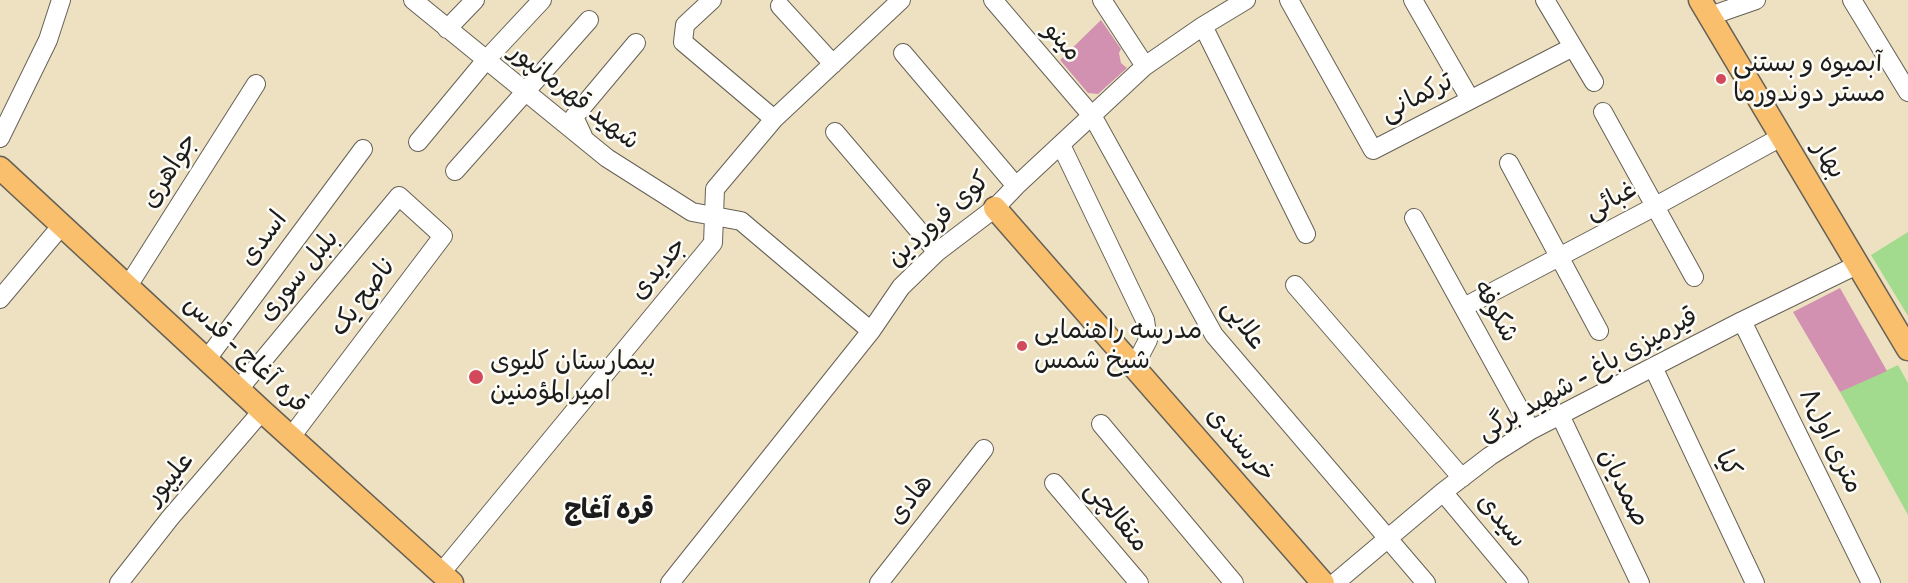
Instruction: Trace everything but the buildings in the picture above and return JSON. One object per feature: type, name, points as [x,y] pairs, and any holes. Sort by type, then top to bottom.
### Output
[{"type":"main road","name":"بهار","points":[[1705,8],[1908,349]]},
{"type":"main road","name":"قره آغاج - قدس","points":[[0,168],[446,578]]},
{"type":"main road","name":"خرسندی","points":[[995,208],[1323,583]]},
{"type":"street","points":[[0,138],[48,40],[61,0]]},
{"type":"street","name":"شهید قهرمانپور","points":[[412,0],[607,158],[692,212],[741,221],[871,331]]},
{"type":"street","points":[[447,28],[475,0]]},
{"type":"street","points":[[418,142],[486,60],[542,0]]},
{"type":"street","points":[[712,0],[685,25],[683,42],[774,119]]},
{"type":"street","name":"جدیدی","points":[[446,578],[713,243],[715,189],[774,119],[901,0]]},
{"type":"street","name":"مینو","points":[[993,0],[1093,117]]},
{"type":"street","points":[[1102,0],[1145,66]]},
{"type":"street","name":"کوی فروردین","points":[[670,583],[871,331],[901,287],[937,252],[995,208],[1145,66],[1244,0]]},
{"type":"street","name":"ترکمانی","points":[[1289,0],[1373,150],[1573,47]]},
{"type":"street","points":[[1413,0],[1470,99]]},
{"type":"street","points":[[1545,0],[1594,82]]},
{"type":"street","points":[[1705,8],[1756,0]]},
{"type":"street","points":[[1852,0],[1908,92]]},
{"type":"street","points":[[780,6],[833,64]]},
{"type":"street","points":[[455,171],[589,20]]},
{"type":"street","points":[[1203,26],[1306,234]]},
{"type":"street","points":[[584,140],[574,117],[636,43]]},
{"type":"street","points":[[903,53],[1016,186]]},
{"type":"street","name":"جواهری","points":[[128,286],[255,84]]},
{"type":"street","points":[[1604,112],[1694,277]]},
{"type":"street","name":"علایی","points":[[1093,117],[1214,335],[1426,583]]},
{"type":"street","points":[[835,132],[937,252]]},
{"type":"street","name":"غبائی","points":[[1464,307],[1781,137]]},
{"type":"street","points":[[1061,145],[1145,320],[1148,340],[1134,367]]},
{"type":"street","name":"اسدی","points":[[207,359],[363,149]]},
{"type":"street","points":[[1509,163],[1599,331]]},
{"type":"street","name":"بلبل سوری","points":[[239,389],[399,196]]},
{"type":"street","name":"ناصح یک","points":[[291,437],[443,236],[399,196]]},
{"type":"street","name":"شکوفه","points":[[1414,218],[1531,430]]},
{"type":"street","points":[[0,298],[62,225]]},
{"type":"street","name":"قیرمیزی باغ - شهید برگی","points":[[1335,583],[1443,492],[1490,456],[1531,430],[1857,264]]},
{"type":"street","points":[[1295,285],[1462,478]]},
{"type":"street","name":"۸متری اول","points":[[1742,321],[1871,583]]},
{"type":"street","name":"کیا","points":[[1653,367],[1755,583]]},
{"type":"street","name":"علیپور","points":[[119,583],[170,518],[262,411]]},
{"type":"street","name":"صمدیان","points":[[1560,415],[1640,583]]},
{"type":"street","points":[[1101,424],[1234,583]]},
{"type":"street","name":"هادی","points":[[879,583],[984,449]]},
{"type":"street","name":"متقالچی","points":[[1054,483],[1139,583]]},
{"type":"street","name":"سیدی","points":[[1443,492],[1519,583]]},
{"type":"green space","points":[[1908,232],[1908,316],[1871,255]]},
{"type":"green space","points":[[1898,365],[1908,383],[1908,515],[1840,392]]},
{"type":"place","name":"آبمیوه و بستنی مستر دوندورما","points":[[1721,79]]},
{"type":"place","name":"مدرسه راهنمایی شیخ شمس","points":[[1022,346]]},
{"type":"place","name":"بیمارستان کلیوی امیرالمؤمنین","points":[[476,377]]},
{"type":"district","name":"قره آغاج","points":[[609,511]]}]
